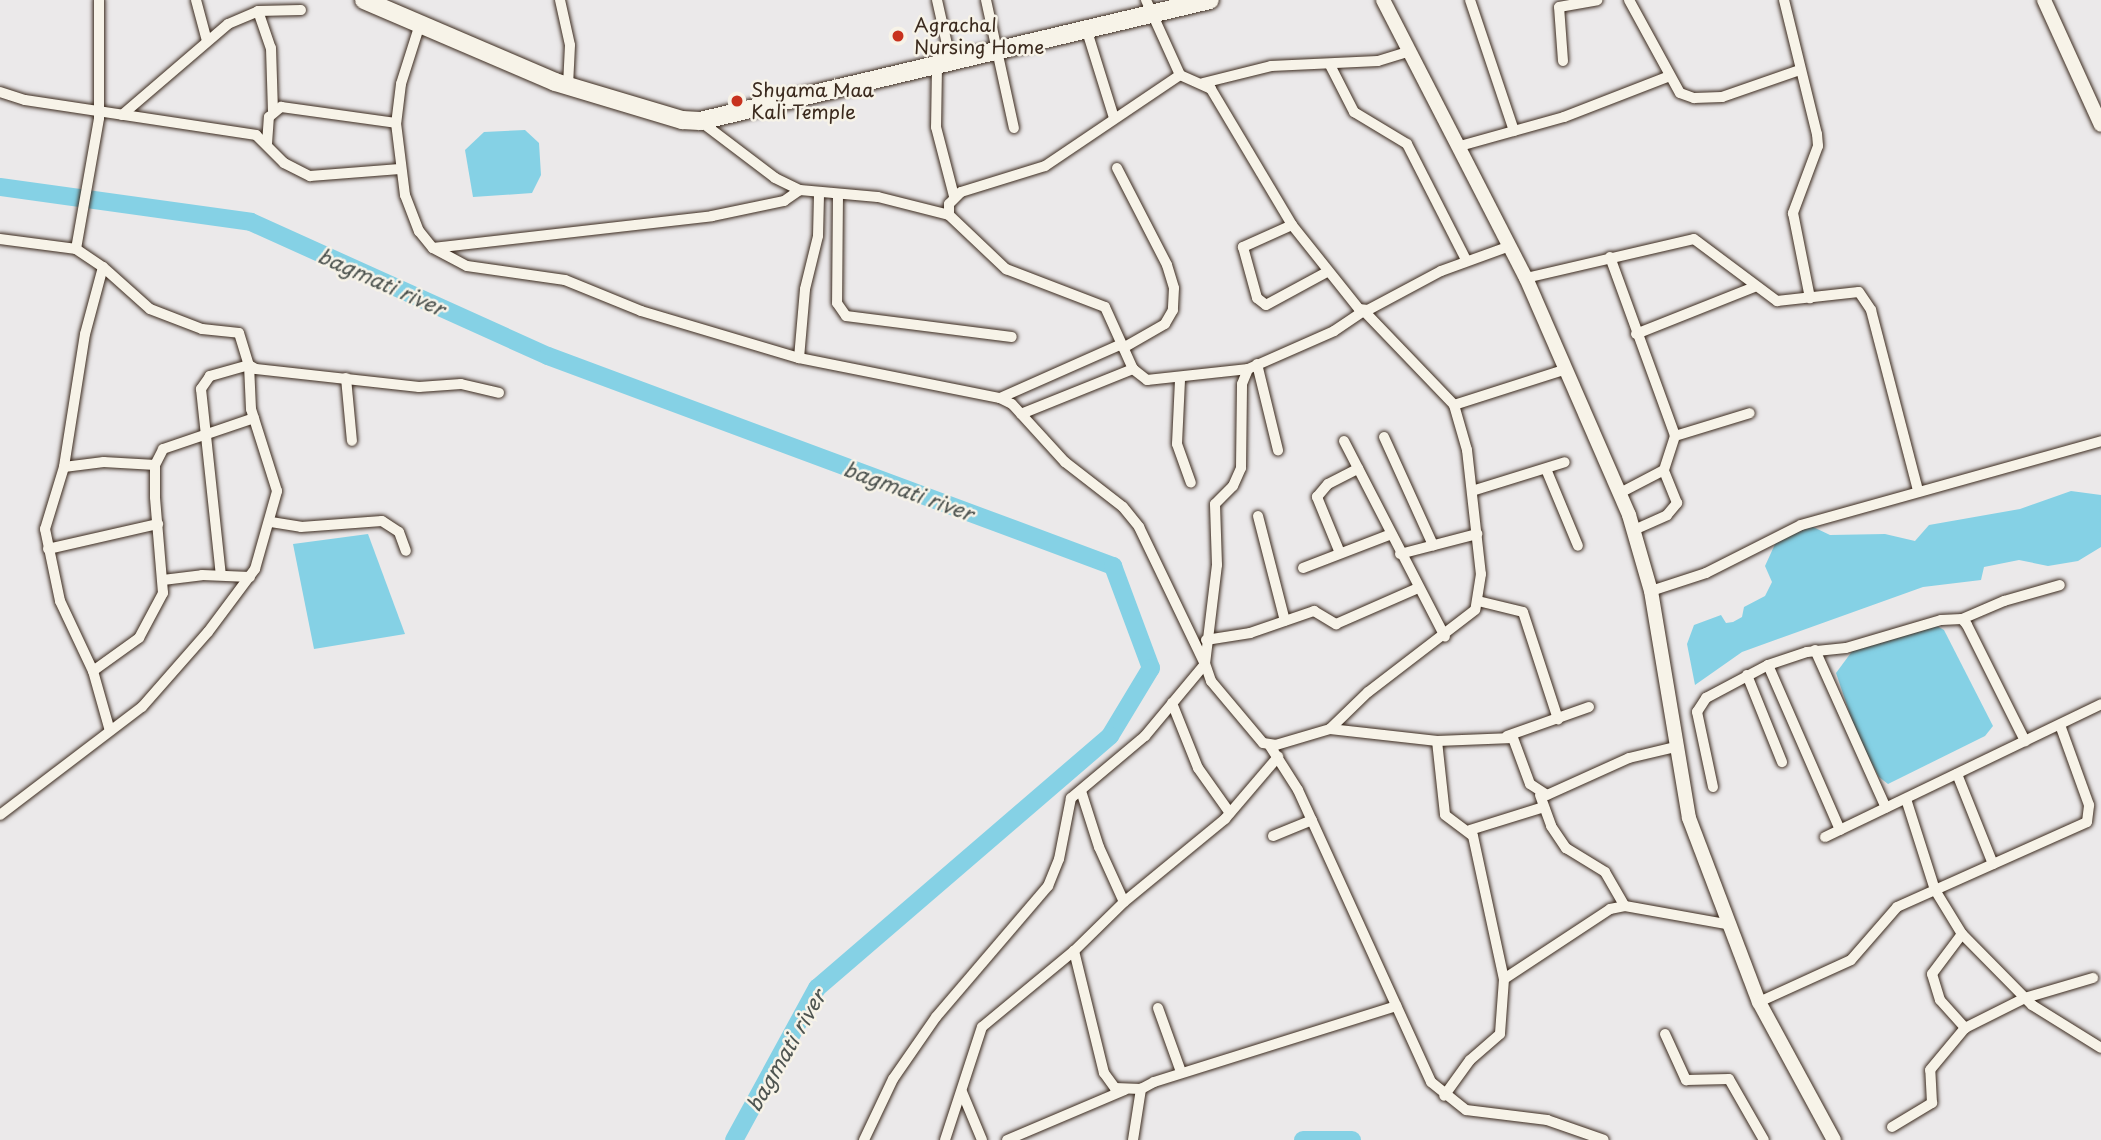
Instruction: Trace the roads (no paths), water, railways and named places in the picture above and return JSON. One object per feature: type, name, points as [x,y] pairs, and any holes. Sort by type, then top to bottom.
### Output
[{"type":"main road","points":[[365,0],[568,86],[682,120],[700,121],[1086,28],[1148,7],[1203,1]]},
{"type":"street","points":[[76,249],[99,114],[99,0]]},
{"type":"street","points":[[196,0],[207,41]]},
{"type":"street","points":[[560,0],[570,46],[568,86]]},
{"type":"street","points":[[937,0],[944,64],[937,136],[954,196],[949,215]]},
{"type":"street","points":[[986,0],[993,49],[1014,128]]},
{"type":"street","points":[[1384,0],[1526,278],[1620,493],[1634,530],[1651,592],[1675,747],[1689,817],[1726,924],[1759,1002],[1834,1140]]},
{"type":"street","points":[[1470,0],[1514,131]]},
{"type":"street","points":[[1563,61],[1559,7],[1597,0]]},
{"type":"street","points":[[1629,0],[1667,77],[1679,93],[1710,99],[1800,70]]},
{"type":"street","points":[[1784,0],[1818,146],[1793,213],[1810,298]]},
{"type":"street","points":[[2044,0],[2101,125]]},
{"type":"street","points":[[1148,7],[1180,75],[1203,83],[1271,66],[1378,61],[1410,51]]},
{"type":"street","points":[[122,114],[228,24],[258,11],[301,9]]},
{"type":"street","points":[[258,11],[271,48],[273,110],[267,144]]},
{"type":"street","points":[[420,24],[401,84],[396,124],[400,169],[412,217],[433,248],[467,266],[565,280],[640,311],[799,358],[1000,398],[1021,414],[1065,462],[1132,517],[1211,681],[1255,736],[1270,746],[1278,757],[1312,820],[1432,1082],[1444,1096],[1466,1110],[1547,1120],[1604,1140]]},
{"type":"street","points":[[1086,28],[1114,118]]},
{"type":"street","points":[[1330,65],[1354,112],[1407,144],[1466,260]]},
{"type":"street","points":[[954,196],[1045,166],[1180,75]]},
{"type":"street","points":[[1460,146],[1514,131],[1667,77]]},
{"type":"street","points":[[1203,83],[1292,225],[1327,272],[1454,405],[1472,491],[1481,574],[1478,601],[1469,619],[1368,692],[1330,729]]},
{"type":"street","points":[[0,92],[99,114],[122,114],[256,135],[284,163],[310,176],[400,169]]},
{"type":"street","points":[[273,110],[346,114],[396,124]]},
{"type":"street","points":[[700,121],[775,178],[800,190],[819,194],[878,197],[949,215],[1006,269],[1105,307],[1133,369],[1147,380],[1180,380],[1225,368],[1253,367],[1305,345],[1364,311],[1466,260],[1510,246]]},
{"type":"street","points":[[1000,398],[1123,346],[1170,318],[1174,288],[1167,265],[1117,168]]},
{"type":"street","points":[[433,248],[712,216],[784,201],[800,190]]},
{"type":"street","points":[[799,358],[805,289],[818,236],[819,194]]},
{"type":"street","points":[[838,194],[837,303],[846,316],[1012,337]]},
{"type":"street","points":[[1292,225],[1243,247],[1257,298],[1266,305],[1327,272]]},
{"type":"street","points":[[0,239],[76,249],[103,267],[150,309],[202,329],[239,333],[249,365],[254,418],[275,477],[271,522],[250,577],[142,707],[0,815]]},
{"type":"street","points":[[1526,278],[1610,257],[1700,240],[1754,287],[1777,301],[1851,291],[1864,297],[1892,380],[1917,490]]},
{"type":"street","points":[[1610,257],[1675,436],[1664,470],[1677,503],[1667,515],[1634,530]]},
{"type":"street","points":[[103,267],[85,334],[64,467],[45,529],[60,601],[93,671],[110,731]]},
{"type":"street","points":[[1636,334],[1754,287]]},
{"type":"street","points":[[221,575],[203,432],[205,379],[249,365],[419,387],[461,384],[499,393]]},
{"type":"street","points":[[1253,367],[1278,450]]},
{"type":"street","points":[[864,1140],[893,1079],[936,1017],[1048,886],[1059,859],[1067,805],[1145,736],[1205,664],[1216,565],[1215,503],[1233,486],[1241,468],[1242,384],[1253,367]]},
{"type":"street","points":[[1021,414],[1133,369]]},
{"type":"street","points":[[1454,405],[1564,370]]},
{"type":"street","points":[[346,378],[352,441]]},
{"type":"street","points":[[1180,380],[1177,444],[1191,483]]},
{"type":"street","points":[[1675,436],[1750,413]]},
{"type":"street","points":[[93,671],[139,638],[153,619],[163,580],[155,465],[172,443],[254,418]]},
{"type":"street","points":[[1384,437],[1433,545]]},
{"type":"street","points":[[1344,441],[1389,535],[1419,588],[1434,608],[1445,637]]},
{"type":"street","points":[[1651,592],[1706,573],[1801,525],[1917,490],[2101,441]]},
{"type":"street","points":[[64,467],[104,462],[155,465]]},
{"type":"street","points":[[1472,491],[1565,462]]},
{"type":"street","points":[[1340,553],[1317,497],[1328,484],[1358,469]]},
{"type":"street","points":[[1546,469],[1578,547]]},
{"type":"street","points":[[1620,493],[1664,470]]},
{"type":"street","points":[[1258,516],[1284,621]]},
{"type":"street","points":[[271,522],[300,527],[388,523],[399,532],[406,551]]},
{"type":"street","points":[[48,549],[158,524]]},
{"type":"street","points":[[1400,554],[1476,534]]},
{"type":"street","points":[[1303,568],[1389,535]]},
{"type":"street","points":[[163,580],[221,575],[250,577]]},
{"type":"street","points":[[1713,788],[1699,704],[1747,675],[1768,665],[1815,650],[1846,648],[1941,620],[1962,619],[2004,601],[2060,585]]},
{"type":"street","points":[[1206,640],[1314,611],[1336,624],[1419,588]]},
{"type":"street","points":[[1478,601],[1523,612],[1558,719]]},
{"type":"street","points":[[1962,619],[2025,741]]},
{"type":"street","points":[[1815,650],[1886,808]]},
{"type":"street","points":[[1768,665],[1840,830]]},
{"type":"street","points":[[1747,675],[1782,762]]},
{"type":"street","points":[[1172,703],[1198,768],[1230,813]]},
{"type":"street","points":[[1825,836],[2101,704]]},
{"type":"street","points":[[1270,746],[1330,729],[1437,741],[1507,736],[1589,707]]},
{"type":"street","points":[[1759,1002],[1851,960],[1898,907],[2087,822],[2091,814],[2060,725]]},
{"type":"street","points":[[1507,736],[1513,738],[1530,784],[1540,794],[1566,848],[1605,872],[1625,906]]},
{"type":"street","points":[[1437,741],[1445,815],[1454,826],[1470,830],[1544,807]]},
{"type":"street","points":[[1540,794],[1555,793],[1629,758],[1675,747]]},
{"type":"street","points":[[945,1140],[982,1027],[1074,951],[1125,902],[1230,813],[1278,757]]},
{"type":"street","points":[[1957,774],[1993,864]]},
{"type":"street","points":[[1080,791],[1099,846],[1125,902]]},
{"type":"street","points":[[1906,799],[1935,890],[1962,934],[2025,998],[2101,1048]]},
{"type":"street","points":[[1273,836],[1312,820]]},
{"type":"street","points":[[1444,1096],[1470,1060],[1500,1034],[1504,979],[1470,830]]},
{"type":"street","points":[[1504,979],[1590,920],[1625,906],[1726,924]]},
{"type":"street","points":[[1962,934],[1932,974],[1940,1000],[1965,1028]]},
{"type":"street","points":[[1074,951],[1104,1073],[1115,1087],[1125,1090]]},
{"type":"street","points":[[1892,1127],[1931,1103],[1930,1070],[1965,1028],[2025,998],[2092,978]]},
{"type":"street","points":[[1006,1140],[1125,1090],[1141,1089],[1181,1072],[1396,1006]]},
{"type":"street","points":[[1158,1008],[1181,1072]]},
{"type":"street","points":[[1665,1034],[1686,1080],[1729,1079],[1765,1140]]},
{"type":"street","points":[[1133,1140],[1141,1089]]},
{"type":"street","points":[[962,1092],[982,1140]]},
{"type":"water","points":[[525,130],[539,143],[541,175],[532,193],[473,197],[465,150],[484,132]]},
{"type":"water","points":[[2071,491],[2101,495],[2101,547],[2078,561],[2048,566],[2019,560],[1984,567],[1981,580],[1923,587],[1742,652],[1695,685],[1687,644],[1694,625],[1721,615],[1726,623],[1733,622],[1742,617],[1744,607],[1765,596],[1772,582],[1765,566],[1776,542],[1811,526],[1830,535],[1885,534],[1915,541],[1929,525],[2020,509]]},
{"type":"water","points":[[368,534],[405,634],[314,649],[293,544]]},
{"type":"water","points":[[1937,626],[1944,630],[1993,726],[1985,736],[1888,784],[1879,777],[1857,735],[1836,673],[1853,650]]},
{"type":"waterway","name":"bagmati river","points":[[0,187],[251,222],[548,356],[1113,566],[1151,668],[1110,736],[817,988],[734,1140]]},
{"type":"waterway","name":"bagmati river","points":[[1303,1140],[1352,1140]]},
{"type":"place","name":"Agrachal Nursing Home","points":[[898,36]]},
{"type":"place","name":"Shyama Maa Kali Temple","points":[[737,101]]}]
